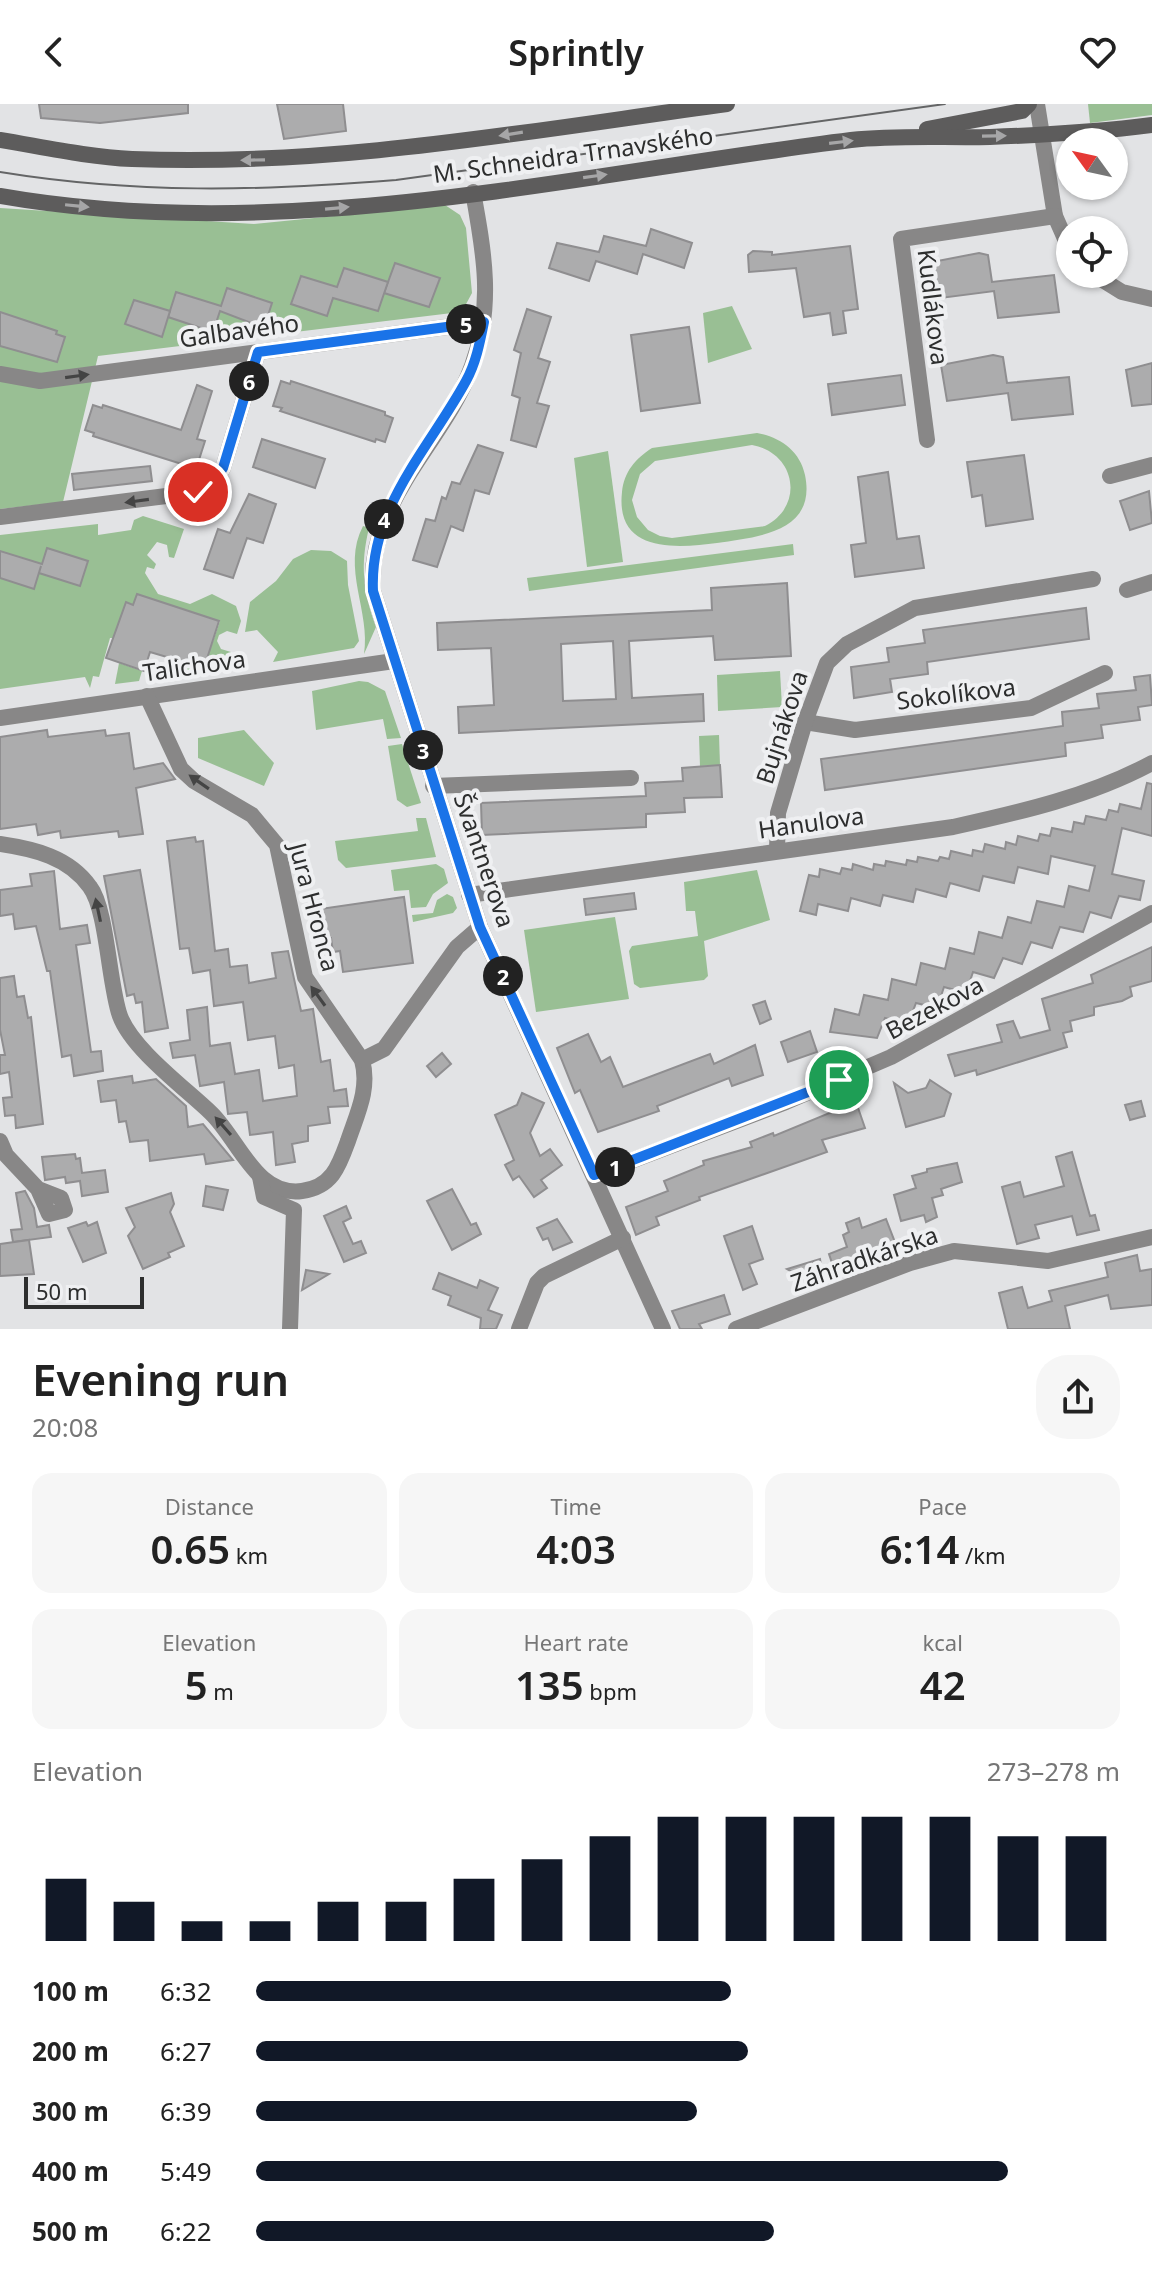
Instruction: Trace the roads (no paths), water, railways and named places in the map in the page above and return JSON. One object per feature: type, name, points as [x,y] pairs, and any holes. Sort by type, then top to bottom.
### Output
[{"type":"main road","name":"M. Schneidra Trnavského","points":[[0,140],[128,159],[281,160],[448,144],[727,104]]},
{"type":"main road","points":[[890,136],[1022,111],[1029,104]]},
{"type":"main road","name":"M. Schneidra Trnavského","points":[[0,196],[89,207],[278,213],[473,192],[890,136],[1042,134],[1152,125]]},
{"type":"street","points":[[1037,104],[1055,216]]},
{"type":"street","name":"Švantnerova","points":[[473,192],[487,273],[484,322],[467,380],[399,489],[378,533],[372,570],[373,591],[480,927],[663,1329]]},
{"type":"street","name":"Kudlákova","points":[[927,440],[901,239],[1055,216]]},
{"type":"street","points":[[1116,288],[1152,299]]},
{"type":"street","name":"Galbavého","points":[[0,374],[40,381],[484,322]]},
{"type":"street","points":[[0,517],[198,492],[214,483],[223,468],[258,352]]},
{"type":"street","points":[[1110,476],[1152,465]]},
{"type":"street","name":"Bujnákova","points":[[777,851],[778,813],[805,722],[827,663],[847,644],[915,608],[1093,579]]},
{"type":"street","points":[[1127,590],[1152,582]]},
{"type":"street","name":"Talichova","points":[[0,718],[394,661]]},
{"type":"street","name":"Sokolíkova","points":[[805,722],[855,730],[1031,708],[1105,673]]},
{"type":"street","name":"Jura Hronca","points":[[147,696],[181,769],[194,781],[252,815],[277,845],[305,977],[362,1060]]},
{"type":"street","name":"Hanulova","points":[[469,895],[953,827],[1025,811],[1129,775],[1152,763]]},
{"type":"street","points":[[433,786],[631,778]]},
{"type":"street","points":[[0,844],[54,857],[91,888],[124,1023],[162,1067],[224,1127],[266,1182],[291,1192],[307,1191],[323,1184],[336,1172],[365,1089],[366,1075],[362,1060],[384,1049],[457,947],[480,927]]},
{"type":"street","name":"Bezekova","points":[[594,1175],[891,1057],[1152,913]]},
{"type":"street","points":[[0,1141],[6,1155],[38,1189]]},
{"type":"street","points":[[266,1182],[264,1197],[294,1210],[290,1329]]},
{"type":"street","name":"Záhradkárska","points":[[736,1329],[910,1263],[954,1251],[1048,1261],[1152,1237]]},
{"type":"street","points":[[519,1329],[537,1283],[544,1276],[623,1238]]},
{"type":"tram line","points":[[0,172],[149,187],[247,188],[345,184],[396,180],[945,104]]}]
